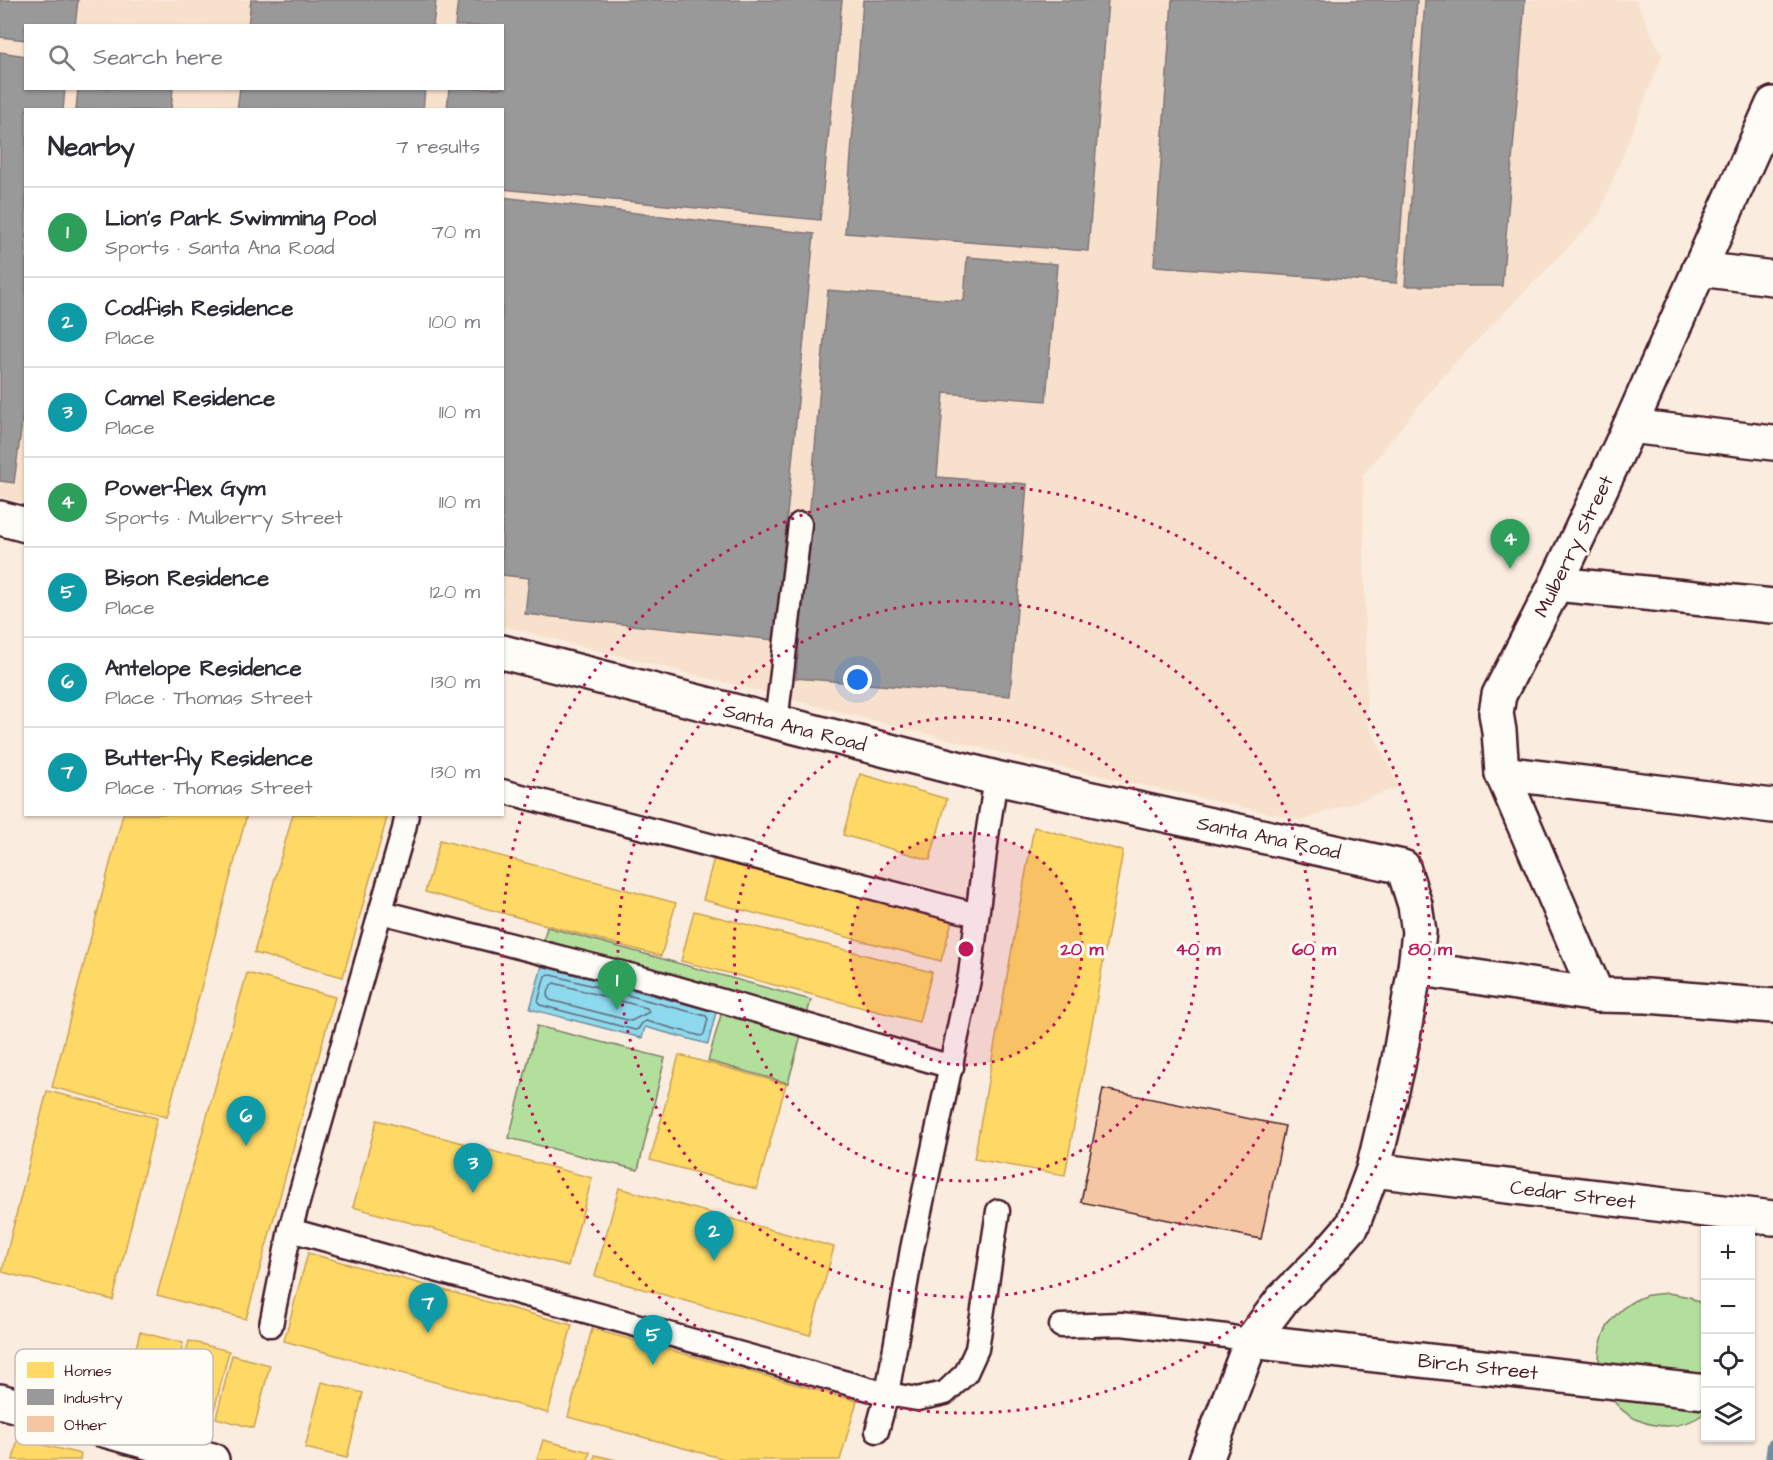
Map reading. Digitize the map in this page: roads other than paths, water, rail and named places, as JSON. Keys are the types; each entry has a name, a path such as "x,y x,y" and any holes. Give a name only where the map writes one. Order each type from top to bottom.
{"street":[{"name":"Mulberry Street","path":"1597,995 1502,773 1496,712 1499,695 1557,584 1773,104"},
{"path":"1699,270 1773,278"},
{"path":"1630,426 1773,443"},
{"path":"0,518 24,524"},
{"path":"1557,584 1773,606"},
{"name":"Santa Ana Road","path":"504,653 996,778 1403,867 1419,932 1398,1065 1373,1170 1352,1226 1282,1300 1251,1341 1206,1460"},
{"path":"1502,773 1773,806"},
{"path":"1415,968 1597,995 1647,996 1773,1006"},
{"name":"Cedar Street","path":"1373,1170 1773,1218"},
{"name":"Birch Street","path":"1251,1341 1701,1391"},
{"path":"0,1401 15,1405"},
{"path":"151,1445 196,1458"}],"lane":[{"path":"776,722 800,524"},
{"path":"877,1431 887,1394 912,1250 970,975 996,778"},
{"path":"504,792 978,915"},
{"path":"271,1325 290,1230 406,816"},
{"path":"381,912 649,980 952,1067"},
{"path":"290,1230 887,1394 917,1399 945,1393 966,1373 977,1349 998,1211"},
{"path":"1061,1326 1121,1324 1251,1341"}],"water":[{"path":"542,966 716,1012 708,1044 645,1027 642,1038 530,1009"}],"waterway":[{"path":"1771,1460 1773,1445"}],"place":[{"name":"Powerflex Gym","path":"1510,569"},
{"name":"Lion's Park Swimming Pool","path":"617,1010"},
{"name":"Antelope Residence","path":"246,1146"},
{"name":"Camel Residence","path":"473,1193"},
{"name":"Codfish Residence","path":"714,1261"},
{"name":"Butterfly Residence","path":"428,1333"},
{"name":"Bison Residence","path":"653,1365"}]}
